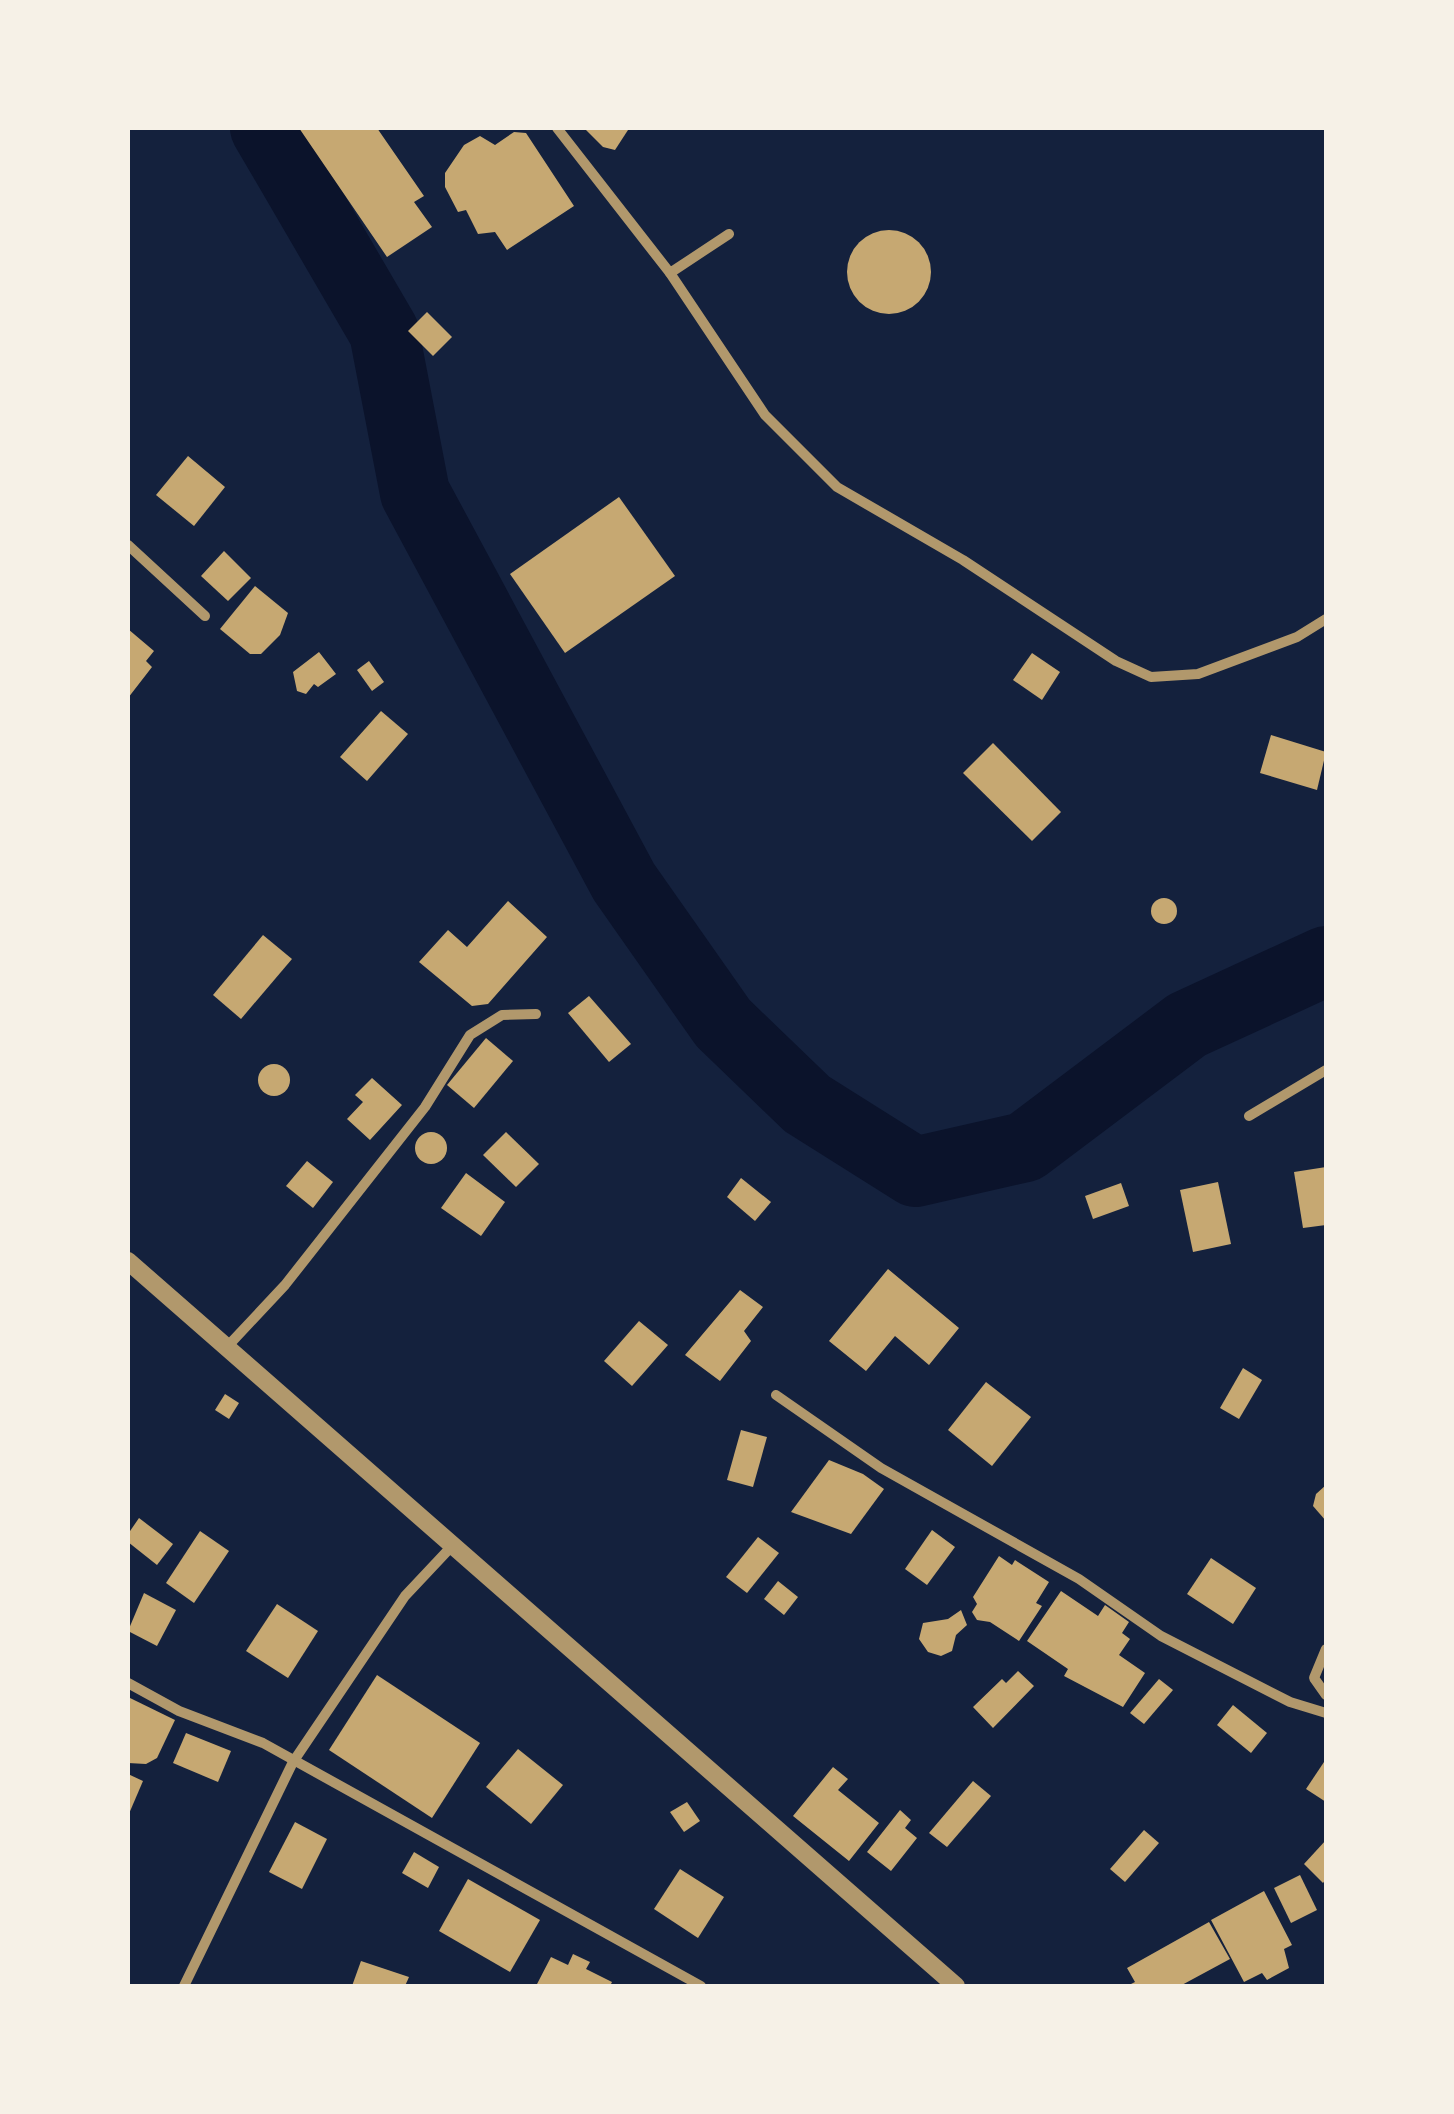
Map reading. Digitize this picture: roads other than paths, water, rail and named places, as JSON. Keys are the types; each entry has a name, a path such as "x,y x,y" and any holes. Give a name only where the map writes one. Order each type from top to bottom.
{"street":[{"path":"557,128 670,273 765,415 837,487 963,560 1116,661 1150,676 1198,674 1297,637 1326,619"},
{"path":"670,273 729,234"},
{"path":"128,545 205,616"},
{"path":"225,1349 285,1285 414,1122 470,1035 502,1015 536,1014"},
{"path":"1249,1116 1326,1070"},
{"path":"128,1261 956,1986"},
{"path":"776,1395 882,1468 1079,1579 1161,1636 1290,1702 1326,1714"},
{"path":"184,1986 293,1762 405,1596 452,1546"},
{"path":"1326,1649 1314,1678 1326,1695"},
{"path":"128,1683 179,1710 263,1743 701,1986"}],"waterway":[{"path":"265,128 384,332 415,493 624,882 723,1023 807,1104 915,1172 1025,1147 1187,1025 1326,961"}]}
